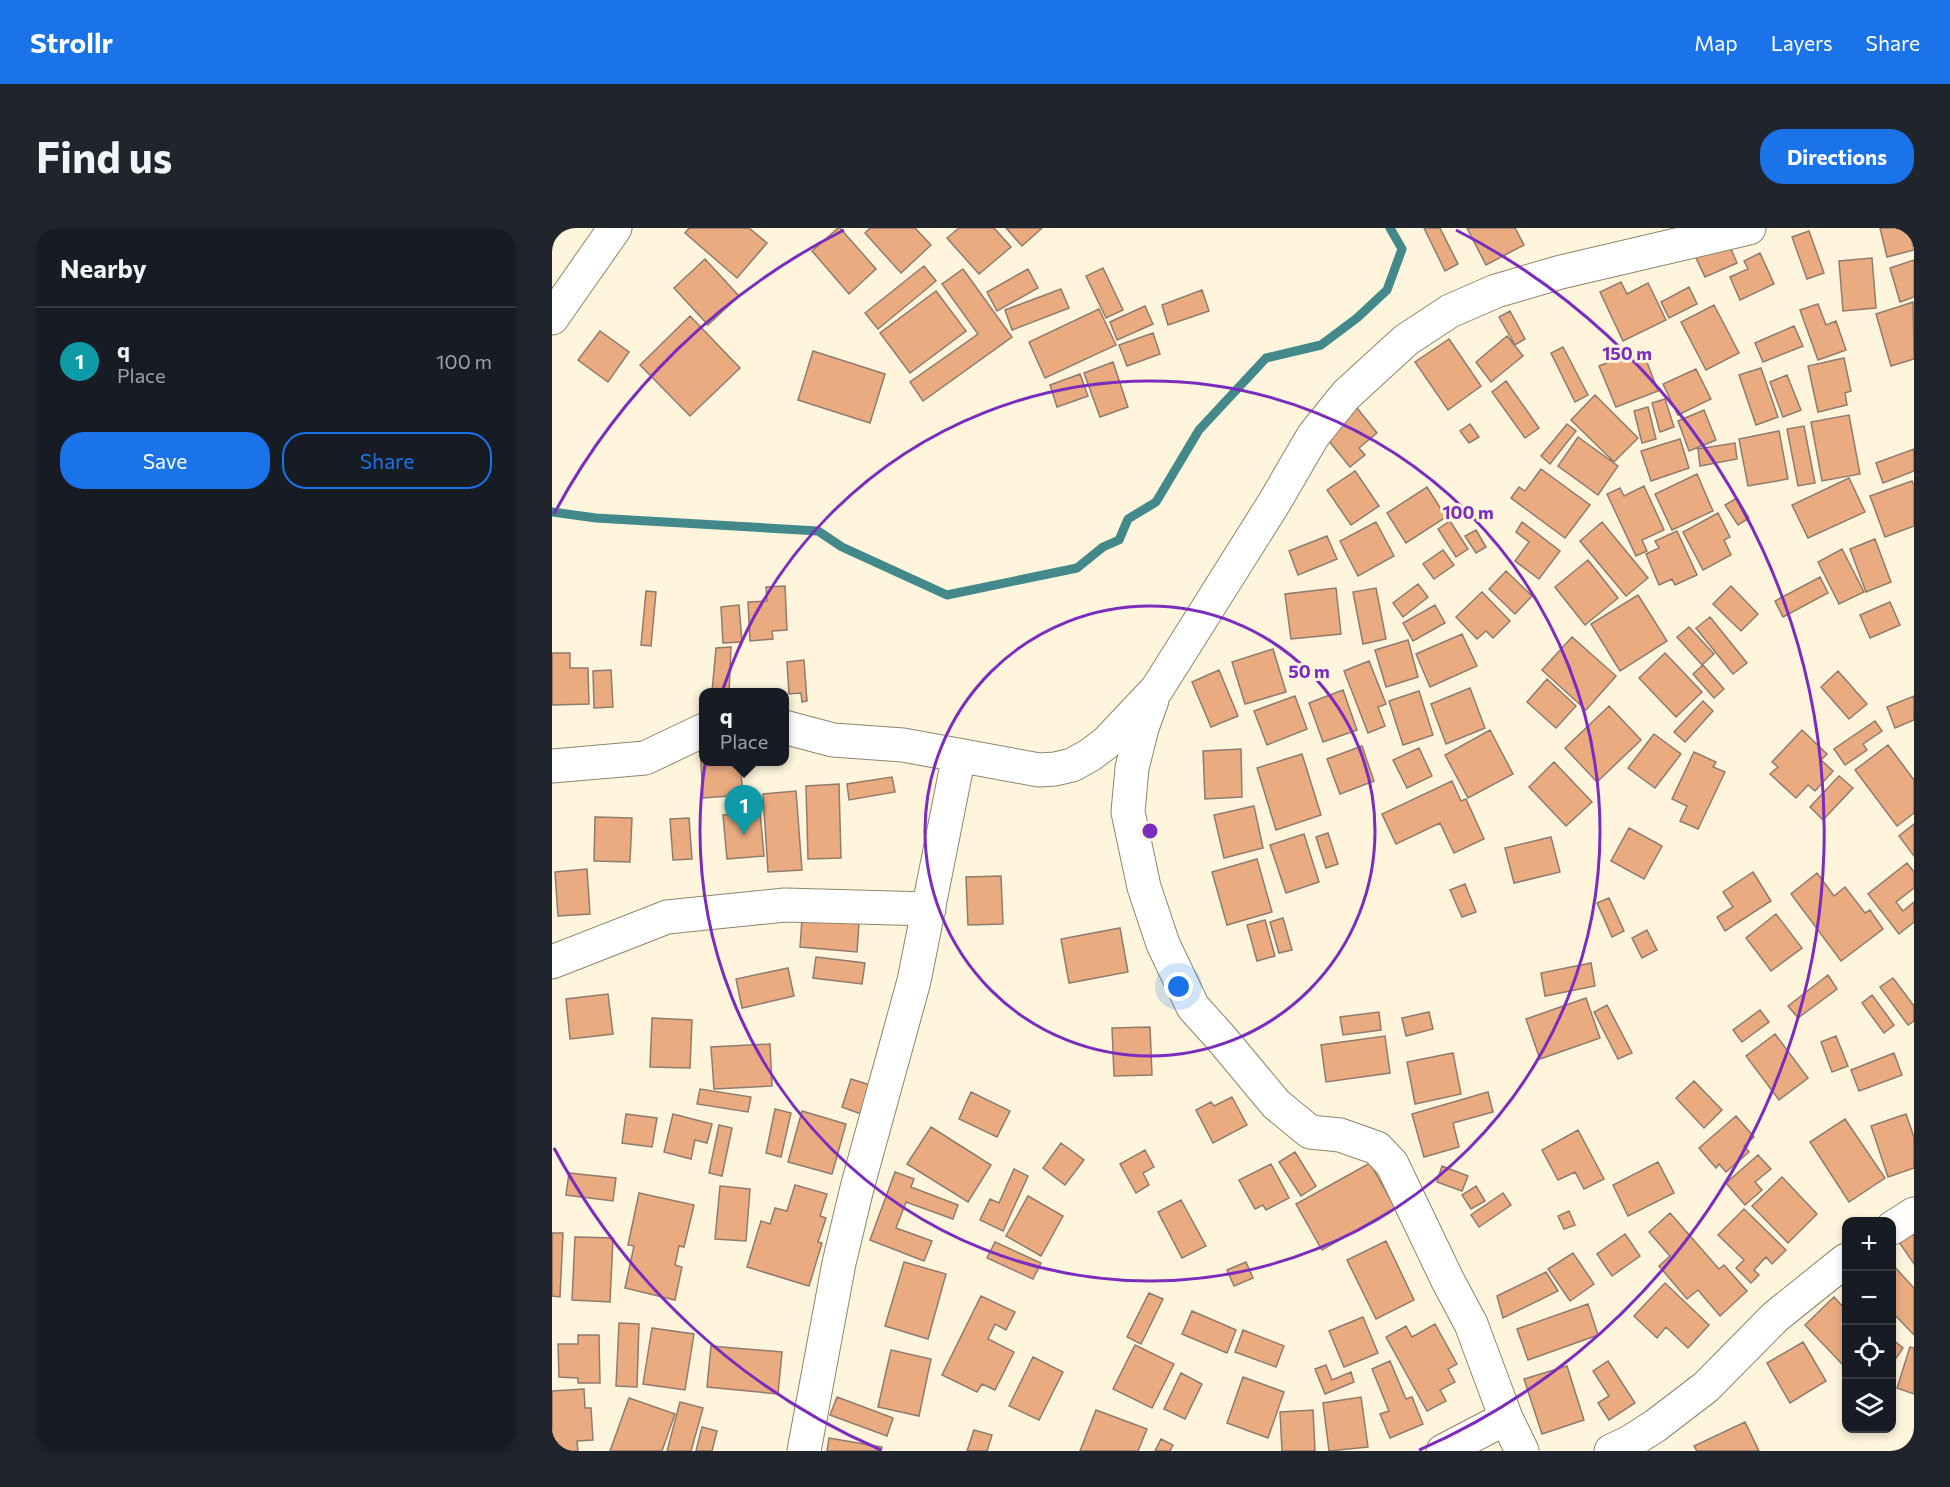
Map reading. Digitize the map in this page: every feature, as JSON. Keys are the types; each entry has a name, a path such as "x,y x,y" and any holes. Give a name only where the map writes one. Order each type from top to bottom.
{"street":[{"path":"552,318 615,228"},
{"path":"789,728 832,740 903,745 1039,770 1072,765 1106,743 1156,689 1274,503 1313,436 1346,395 1406,340 1450,311 1496,291 1561,272 1749,228"},
{"path":"1156,689 1142,728 1132,768 1128,812 1144,887 1163,944 1193,1007 1276,1104 1310,1132 1340,1135 1377,1148 1392,1164 1471,1324 1506,1418 1522,1451"},
{"path":"552,766 645,758 699,732"},
{"path":"804,1451 839,1263 857,1188 898,1046 929,909 959,755"},
{"path":"552,962 667,916 785,905 929,909"},
{"path":"1896,1225 1914,1214"},
{"path":"1611,1451 1655,1426 1706,1387 1775,1317 1842,1263"},
{"path":"1443,1451 1506,1418"}],"building":[{"path":"689,228 749,228 767,243 737,278 685,233"},
{"path":"838,228 876,269 849,294 812,251"},
{"path":"870,228 915,228 931,245 901,273 865,233"},
{"path":"959,228 994,228 1011,247 979,274 947,238"},
{"path":"1006,228 1042,228 1022,246"},
{"path":"1424,228 1440,228 1458,264 1445,271"},
{"path":"1467,228 1515,228 1524,245 1486,265"},
{"path":"1880,228 1909,228 1914,250 1887,257"},
{"path":"1809,231 1824,273 1807,279 1792,237"},
{"path":"1728,242 1737,263 1705,277 1695,256"},
{"path":"1760,253 1774,284 1740,300 1730,277 1748,269 1744,261"},
{"path":"1872,258 1876,308 1843,311 1839,261"},
{"path":"705,259 739,296 708,325 674,288"},
{"path":"1914,260 1914,297 1900,302 1890,268"},
{"path":"924,266 936,281 878,329 865,313"},
{"path":"1103,268 1123,310 1106,318 1086,276"},
{"path":"963,269 1012,337 923,401 910,382 978,334 942,284"},
{"path":"1028,269 1038,288 997,311 987,292"},
{"path":"1621,282 1627,294 1648,283 1666,320 1623,341 1600,292"},
{"path":"1689,287 1697,304 1669,318 1661,302"},
{"path":"1061,289 1069,308 1012,330 1005,310"},
{"path":"1202,290 1209,311 1168,325 1162,305"},
{"path":"936,291 966,331 910,373 880,333"},
{"path":"1913,302 1914,359 1891,366 1876,314"},
{"path":"1818,304 1826,325 1836,321 1846,350 1818,360 1800,310"},
{"path":"1714,305 1739,353 1706,370 1681,322"},
{"path":"1145,306 1153,324 1117,340 1110,322"},
{"path":"1099,309 1116,345 1045,378 1029,342"},
{"path":"1510,311 1525,339 1515,345 1499,317"},
{"path":"690,316 740,368 690,416 640,365"},
{"path":"1794,326 1803,346 1763,362 1755,343"},
{"path":"600,331 629,352 608,382 578,360"},
{"path":"1153,333 1160,354 1127,366 1119,345"},
{"path":"1507,336 1523,356 1491,382 1476,362"},
{"path":"1449,339 1481,386 1448,410 1415,362"},
{"path":"1563,347 1588,395 1575,402 1551,353"},
{"path":"1642,349 1658,391 1616,407 1599,366"},
{"path":"813,351 885,374 870,423 798,400"},
{"path":"1844,358 1851,391 1845,393 1847,405 1818,412 1808,366"},
{"path":"1113,362 1128,407 1100,417 1084,373"},
{"path":"1761,368 1778,417 1756,425 1739,375"},
{"path":"1696,369 1711,399 1678,415 1663,384"},
{"path":"1080,374 1088,396 1057,407 1050,385"},
{"path":"1787,375 1801,410 1783,417 1770,382"},
{"path":"1506,381 1539,428 1525,438 1492,392"},
{"path":"1595,395 1638,438 1614,462 1571,420"},
{"path":"1665,399 1674,427 1660,432 1652,403"},
{"path":"1648,407 1656,439 1642,443 1634,411"},
{"path":"1357,408 1377,433 1359,448 1365,455 1350,467 1324,435"},
{"path":"1704,410 1716,440 1689,451 1678,421"},
{"path":"1849,415 1860,474 1822,481 1811,422"},
{"path":"1470,424 1479,437 1469,443 1460,431"},
{"path":"1567,424 1576,431 1550,464 1541,456"},
{"path":"1804,426 1815,483 1798,486 1787,429"},
{"path":"1779,431 1788,479 1748,486 1739,439"},
{"path":"1578,437 1618,466 1598,495 1558,466"},
{"path":"1680,439 1689,468 1651,481 1641,451"},
{"path":"1735,443 1737,459 1700,466 1698,449"},
{"path":"1914,449 1914,471 1883,483 1876,463"},
{"path":"1541,469 1590,505 1565,538 1511,498 1519,487 1525,491"},
{"path":"1355,471 1379,506 1351,525 1327,490"},
{"path":"1697,474 1713,511 1672,530 1655,494"},
{"path":"1849,478 1865,512 1808,538 1792,505"},
{"path":"1912,481 1914,485 1914,526 1885,537 1870,496"},
{"path":"1644,486 1664,530 1642,540 1647,551 1636,556 1607,494 1620,488 1624,496"},
{"path":"1427,487 1446,517 1406,543 1387,513"},
{"path":"1737,498 1749,518 1738,525 1725,505"},
{"path":"1718,513 1730,537 1724,540 1731,555 1703,570 1683,532"},
{"path":"1450,521 1468,549 1456,557 1438,529"},
{"path":"1376,522 1394,556 1358,576 1340,541"},
{"path":"1522,522 1560,551 1539,579 1515,561 1529,542 1516,532"},
{"path":"1602,522 1648,578 1626,596 1580,541"},
{"path":"1476,530 1486,547 1476,553 1465,536"},
{"path":"1677,531 1697,575 1675,585 1672,579 1659,585 1646,554 1659,548 1655,541"},
{"path":"1327,536 1337,559 1298,575 1289,551"},
{"path":"1875,539 1891,582 1866,592 1850,549"},
{"path":"1842,549 1864,592 1839,604 1818,562"},
{"path":"1443,550 1454,565 1434,579 1423,564"},
{"path":"1588,560 1618,598 1585,625 1555,587"},
{"path":"1506,571 1532,596 1515,614 1489,589"},
{"path":"1820,577 1828,593 1783,617 1775,601"},
{"path":"1418,584 1428,597 1403,617 1393,603"},
{"path":"785,586 787,630 772,631 773,639 750,641 748,602 767,601 766,587"},
{"path":"1731,586 1758,614 1741,631 1713,604"},
{"path":"1336,588 1341,634 1291,639 1285,594"},
{"path":"1376,588 1386,639 1363,644 1353,592"},
{"path":"646,591 656,592 651,646 641,645"},
{"path":"1482,592 1510,621 1493,638 1486,631 1477,639 1456,617"},
{"path":"1638,595 1667,641 1620,671 1591,624"},
{"path":"1890,602 1900,625 1870,638 1860,615"},
{"path":"739,605 742,642 723,643 721,607"},
{"path":"1435,605 1445,623 1413,641 1403,623"},
{"path":"1710,617 1747,663 1733,674 1696,628"},
{"path":"1689,627 1714,654 1702,665 1677,637"},
{"path":"1462,634 1477,666 1430,687 1416,654"},
{"path":"1572,637 1616,676 1586,710 1542,670"},
{"path":"1408,640 1418,677 1386,687 1375,650"},
{"path":"731,647 729,688 712,688 716,648"},
{"path":"1273,649 1286,692 1245,704 1232,662"},
{"path":"552,653 570,653 570,668 588,668 589,704 552,705"},
{"path":"1665,653 1702,692 1676,717 1639,678"},
{"path":"804,660 807,701 802,702 801,693 789,694 787,662"},
{"path":"1369,661 1386,704 1378,707 1385,726 1368,733 1344,671"},
{"path":"1703,665 1724,689 1714,698 1693,674"},
{"path":"611,670 613,707 594,708 593,671"},
{"path":"1219,670 1238,716 1211,727 1192,682"},
{"path":"1838,671 1867,704 1849,719 1821,687"},
{"path":"1547,679 1576,706 1556,728 1527,702"},
{"path":"1470,688 1485,728 1446,744 1431,704"},
{"path":"1343,690 1357,730 1323,742 1309,703"},
{"path":"1419,691 1433,735 1403,745 1389,701"},
{"path":"1295,696 1307,729 1267,745 1254,711"},
{"path":"1914,696 1914,720 1895,728 1887,707"},
{"path":"1703,701 1713,711 1685,742 1674,732"},
{"path":"1609,706 1641,740 1597,782 1565,748"},
{"path":"1875,721 1882,731 1863,744 1867,750 1845,765 1834,749"},
{"path":"1490,730 1513,774 1468,798 1445,755"},
{"path":"1802,730 1827,754 1821,760 1833,771 1815,791 1808,785 1796,798 1770,774 1778,767 1772,762"},
{"path":"1654,734 1681,754 1655,788 1628,768"},
{"path":"1888,745 1914,780 1914,813 1897,826 1855,770"},
{"path":"1362,746 1374,781 1340,794 1327,759"},
{"path":"1419,748 1432,776 1407,788 1393,760"},
{"path":"1241,749 1242,797 1205,799 1203,751"},
{"path":"1694,752 1716,762 1713,767 1725,772 1698,829 1680,821 1687,806 1672,799"},
{"path":"1302,754 1321,815 1276,830 1257,768"},
{"path":"1554,762 1592,802 1566,826 1529,787"},
{"path":"701,766 740,766 743,795 703,798"},
{"path":"1839,776 1853,788 1823,820 1810,807"},
{"path":"892,777 895,792 849,800 847,784"},
{"path":"1452,781 1461,801 1466,799 1484,839 1454,853 1440,823 1396,844 1382,814"},
{"path":"839,784 841,858 808,859 806,786"},
{"path":"796,791 802,870 768,872 763,794"},
{"path":"1254,806 1263,848 1224,858 1214,815"},
{"path":"760,812 764,856 727,859 723,815"},
{"path":"595,817 632,818 630,862 594,861"},
{"path":"689,818 692,859 673,860 670,819"},
{"path":"1914,824 1914,856 1899,836"},
{"path":"1629,828 1662,846 1644,879 1611,861"},
{"path":"1328,833 1338,864 1326,868 1316,837"},
{"path":"1304,834 1319,882 1286,893 1270,845"},
{"path":"1551,837 1560,872 1514,883 1505,848"},
{"path":"1257,859 1272,912 1227,925 1212,872"},
{"path":"1907,863 1914,872 1914,888 1896,902 1903,911 1914,902 1914,922 1899,934 1868,894"},
{"path":"587,869 590,914 558,916 555,872"},
{"path":"1753,872 1771,901 1725,931 1717,917 1733,907 1723,892"},
{"path":"1817,873 1834,896 1845,887 1865,913 1870,910 1883,929 1841,961 1791,894"},
{"path":"1001,876 1003,924 968,925 966,877"},
{"path":"1465,884 1476,912 1462,917 1450,890"},
{"path":"1609,898 1624,931 1612,937 1597,903"},
{"path":"1776,914 1802,948 1771,971 1746,938"},
{"path":"1283,918 1292,950 1279,953 1270,922"},
{"path":"802,919 859,923 857,952 800,947"},
{"path":"1265,920 1275,956 1257,961 1247,925"},
{"path":"1120,928 1128,972 1069,983 1061,939"},
{"path":"1647,930 1657,950 1642,958 1632,938"},
{"path":"816,957 865,963 862,984 813,978"},
{"path":"1591,963 1595,986 1545,996 1541,973"},
{"path":"788,968 794,996 742,1008 736,979"},
{"path":"1828,975 1837,989 1798,1018 1788,1006"},
{"path":"1893,978 1914,1006 1914,1021 1908,1025 1880,987"},
{"path":"608,994 613,1034 570,1039 566,999"},
{"path":"1872,995 1894,1025 1884,1033 1862,1003"},
{"path":"1586,998 1600,1038 1540,1059 1526,1019"},
{"path":"1607,1005 1632,1053 1618,1059 1594,1012"},
{"path":"1760,1010 1769,1022 1742,1042 1733,1030"},
{"path":"1379,1012 1381,1030 1343,1035 1340,1017"},
{"path":"1429,1012 1433,1029 1406,1036 1402,1018"},
{"path":"652,1018 692,1020 690,1068 650,1067"},
{"path":"1150,1027 1152,1075 1114,1076 1112,1028"},
{"path":"1775,1034 1808,1078 1779,1100 1746,1056"},
{"path":"1385,1036 1390,1073 1326,1082 1321,1045"},
{"path":"1836,1036 1848,1066 1832,1072 1821,1042"},
{"path":"770,1044 772,1086 714,1089 711,1047"},
{"path":"1453,1053 1461,1094 1415,1104 1407,1062"},
{"path":"1894,1053 1902,1075 1859,1091 1851,1070"},
{"path":"851,1079 870,1085 861,1114 842,1107"},
{"path":"1694,1081 1722,1110 1704,1128 1676,1098"},
{"path":"700,1089 751,1097 748,1112 697,1104"},
{"path":"971,1092 1010,1111 997,1137 959,1119"},
{"path":"1488,1092 1493,1112 1453,1123 1459,1147 1424,1157 1412,1114"},
{"path":"1232,1097 1247,1125 1213,1143 1196,1110 1211,1102 1214,1106"},
{"path":"775,1109 791,1113 781,1157 766,1153"},
{"path":"802,1111 846,1124 832,1174 788,1162"},
{"path":"626,1114 657,1118 652,1147 622,1143"},
{"path":"673,1114 712,1124 707,1143 695,1140 691,1159 664,1152"},
{"path":"1906,1114 1914,1137 1914,1168 1888,1177 1871,1126"},
{"path":"1736,1116 1754,1137 1744,1146 1749,1152 1726,1172 1719,1164 1716,1168 1699,1148"},
{"path":"1845,1119 1885,1178 1849,1202 1810,1142"},
{"path":"719,1125 732,1128 722,1176 709,1173"},
{"path":"931,1127 991,1165 968,1202 907,1164"},
{"path":"1578,1130 1604,1179 1584,1189 1575,1172 1558,1180 1542,1150"},
{"path":"1061,1143 1084,1160 1065,1185 1043,1168"},
{"path":"1145,1150 1154,1167 1143,1173 1149,1185 1136,1193 1120,1164"},
{"path":"1295,1152 1316,1186 1301,1196 1279,1162"},
{"path":"1758,1155 1771,1169 1755,1182 1762,1190 1745,1205 1726,1183"},
{"path":"1658,1162 1674,1193 1628,1216 1613,1185"},
{"path":"1370,1163 1395,1208 1322,1250 1296,1204"},
{"path":"1271,1164 1289,1198 1266,1210 1263,1205 1255,1209 1239,1180"},
{"path":"1442,1166 1468,1176 1462,1191 1437,1182"},
{"path":"1014,1169 1028,1176 1003,1231 980,1220 990,1199 999,1203"},
{"path":"895,1172 914,1179 911,1187 958,1205 953,1219 906,1202 896,1228 932,1241 924,1261 870,1240"},
{"path":"569,1173 616,1178 613,1201 566,1195"},
{"path":"1782,1177 1817,1214 1788,1243 1752,1206"},
{"path":"795,1185 827,1194 820,1216 826,1218 818,1242 822,1243 809,1286 747,1267 761,1221 770,1224 775,1208 787,1211"},
{"path":"720,1186 750,1189 746,1241 715,1239"},
{"path":"1476,1186 1485,1201 1471,1209 1462,1195"},
{"path":"639,1193 694,1205 684,1247 679,1246 675,1265 682,1267 675,1300 625,1288 634,1246 628,1245"},
{"path":"1503,1193 1511,1205 1479,1227 1471,1215"},
{"path":"1028,1196 1063,1216 1041,1256 1006,1236"},
{"path":"1181,1200 1206,1246 1182,1258 1158,1212"},
{"path":"1744,1209 1786,1250 1772,1264 1766,1257 1754,1270 1759,1275 1751,1283 1736,1268 1744,1260 1718,1235"},
{"path":"1569,1211 1575,1225 1564,1229 1558,1216"},
{"path":"1670,1213 1719,1269 1724,1265 1747,1291 1720,1316 1698,1290 1687,1299 1659,1266 1670,1256 1649,1232"},
{"path":"1914,1232 1914,1264 1899,1242"},
{"path":"552,1233 563,1233 560,1297 552,1296"},
{"path":"1625,1234 1640,1256 1612,1276 1597,1254"},
{"path":"575,1237 613,1238 610,1302 572,1300"},
{"path":"1386,1241 1414,1300 1376,1319 1347,1260"},
{"path":"995,1242 1041,1263 1033,1279 987,1258"},
{"path":"1573,1253 1594,1284 1570,1301 1548,1269"},
{"path":"904,1262 946,1274 928,1339 885,1326"},
{"path":"1246,1262 1253,1278 1234,1286 1227,1270"},
{"path":"1896,1268 1914,1288 1914,1335 1896,1316"},
{"path":"1546,1272 1558,1291 1503,1318 1497,1296"},
{"path":"1665,1283 1709,1325 1688,1348 1666,1327 1657,1338 1634,1316"},
{"path":"1149,1293 1163,1299 1141,1344 1127,1337"},
{"path":"981,1296 1015,1312 1006,1330 995,1324 988,1339 1014,1352 995,1390 982,1384 977,1392 942,1375"},
{"path":"1834,1297 1842,1306 1842,1364 1805,1325"},
{"path":"1588,1304 1598,1335 1528,1360 1517,1329"},
{"path":"1192,1311 1236,1330 1227,1353 1182,1334"},
{"path":"1363,1317 1378,1353 1344,1367 1329,1331"},
{"path":"619,1323 639,1324 637,1387 616,1386"},
{"path":"1435,1324 1457,1364 1448,1369 1455,1382 1440,1390 1446,1401 1427,1411 1386,1337 1406,1326 1412,1337"},
{"path":"652,1328 694,1334 685,1390 643,1384"},
{"path":"1243,1330 1284,1346 1276,1367 1235,1352"},
{"path":"578,1335 599,1335 600,1383 578,1383 578,1378 559,1377 558,1344 578,1344"},
{"path":"1803,1342 1826,1381 1790,1403 1767,1363"},
{"path":"1896,1342 1903,1348 1896,1358"},
{"path":"1135,1345 1174,1364 1152,1408 1113,1389"},
{"path":"711,1346 782,1352 778,1394 707,1387"},
{"path":"1910,1347 1914,1348 1914,1394 1897,1388"},
{"path":"891,1350 931,1359 919,1416 878,1407"},
{"path":"1033,1357 1063,1372 1039,1420 1009,1406"},
{"path":"1390,1361 1406,1399 1412,1397 1423,1424 1390,1438 1380,1414 1389,1411 1372,1369"},
{"path":"1608,1361 1635,1403 1609,1420 1598,1403 1609,1396 1593,1371"},
{"path":"1326,1365 1332,1380 1351,1372 1354,1382 1325,1394 1315,1369"},
{"path":"1567,1366 1584,1420 1542,1434 1524,1379"},
{"path":"1181,1373 1202,1384 1185,1419 1164,1409"},
{"path":"1243,1377 1284,1392 1268,1438 1227,1423"},
{"path":"584,1389 585,1408 591,1408 593,1440 577,1441 578,1451 552,1451 552,1391"},
{"path":"837,1397 893,1418 887,1436 830,1415"},
{"path":"1361,1397 1368,1447 1329,1451 1323,1403"},
{"path":"629,1398 675,1414 662,1451 610,1451"},
{"path":"680,1402 703,1408 691,1451 667,1451"},
{"path":"1096,1410 1147,1429 1138,1451 1080,1451"},
{"path":"1313,1410 1315,1451 1282,1451 1280,1412"},
{"path":"1745,1422 1759,1451 1697,1451 1694,1446"},
{"path":"702,1427 717,1431 712,1451 696,1451"},
{"path":"974,1430 992,1435 987,1451 967,1451"},
{"path":"829,1438 882,1447 881,1451 827,1451"},
{"path":"1161,1439 1173,1445 1170,1451 1155,1451"}],"waterway":[{"path":"552,512 596,518 818,531 842,547 947,595 1077,568 1103,547 1119,540 1128,519 1156,502 1199,430 1266,358 1321,345 1357,318 1387,290 1402,249 1390,228"}],"place":[{"name":"q","path":"744,835"}]}
